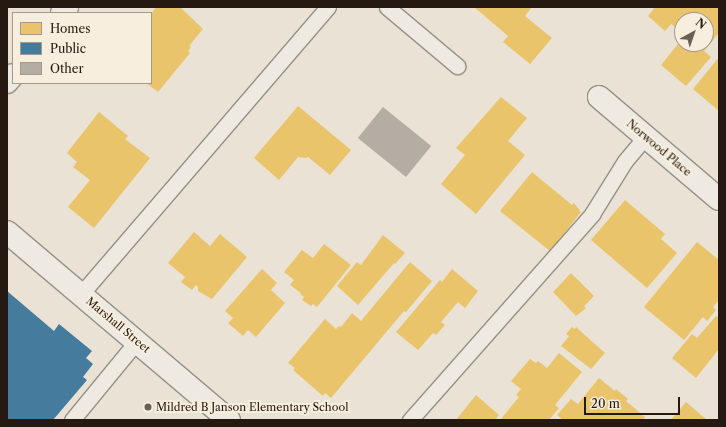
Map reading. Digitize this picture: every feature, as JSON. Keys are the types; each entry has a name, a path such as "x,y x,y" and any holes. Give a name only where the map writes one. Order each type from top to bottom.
{"street":[{"name":"Norwood Place","path":"599,96 719,199"},
{"name":"Marshall Street","path":"7,232 229,420"}],"lane":[{"path":"81,294 328,7"},
{"path":"387,7 457,66"},
{"path":"410,420 592,214 625,161 646,136"},
{"path":"72,420 137,341"}],"building: Homes":[{"path":"156,7 180,7 203,29 189,46 191,47 188,51 190,53 158,92 147,84 152,84 152,13"},
{"path":"474,7 532,7 525,16 552,38 530,64 503,42 508,36"},
{"path":"655,7 719,7 719,33 714,39 714,12 674,12 674,26 671,24 665,31 648,16"},
{"path":"674,49 674,52 705,52 711,57 686,86 661,65"},
{"path":"719,57 719,111 693,89"},
{"path":"501,97 527,118 508,141 525,155 476,214 441,184 465,155 456,148"},
{"path":"298,106 351,150 330,175 308,157 298,157 279,180 254,158"},
{"path":"99,112 128,136 125,139 150,158 94,228 68,207 90,180 73,167 77,162 67,153"},
{"path":"532,172 572,205 574,203 581,212 550,251 500,211"},
{"path":"625,200 665,234 661,239 677,253 647,288 591,240"},
{"path":"194,232 210,246 220,234 247,257 212,299 198,291 198,287 196,285 192,290 181,282 185,277 168,263"},
{"path":"383,235 405,253 395,264 394,263 358,305 337,286 357,262 361,265"},
{"path":"697,242 719,260 719,300 713,307 716,310 707,321 703,317 684,340 644,307"},
{"path":"324,244 351,265 317,307 313,304 311,306 302,300 304,297 300,294 301,293 290,285 294,280 284,272 302,250 313,258"},
{"path":"410,262 432,281 406,312 404,311 331,398 325,393 323,396 293,370 295,368 288,363 325,319 336,329 339,326 341,327 352,313 361,321"},
{"path":"262,269 277,283 271,290 285,303 256,337 248,330 243,336 228,323 233,318 225,311"},
{"path":"452,269 478,291 465,308 458,302 441,322 445,325 436,335 433,333 418,350 396,332 440,280 442,282"},
{"path":"571,273 594,296 584,306 586,308 576,316 553,292"},
{"path":"716,316 719,318 719,349 696,378 672,358 692,334 697,338"},
{"path":"572,327 575,329 576,327 605,353 591,369 561,346 569,336 566,334"},
{"path":"559,353 582,372 555,405 559,408 549,420 500,420 519,397 516,395 521,389 511,381 530,359 536,363 538,361 547,368"},
{"path":"599,378 628,399 626,401 645,417 643,420 563,420 557,415 571,399 578,404"},
{"path":"476,395 499,415 495,420 456,420"},
{"path":"686,402 707,420 671,420"}],"building: Public":[{"path":"7,291 54,331 59,324 92,351 86,358 93,364 83,377 87,380 53,420 7,420"}],"building: Other":[{"path":"383,107 431,146 406,177 358,138"}],"place":[{"name":"Mildred B Janson Elementary School","path":"148,407"}]}
